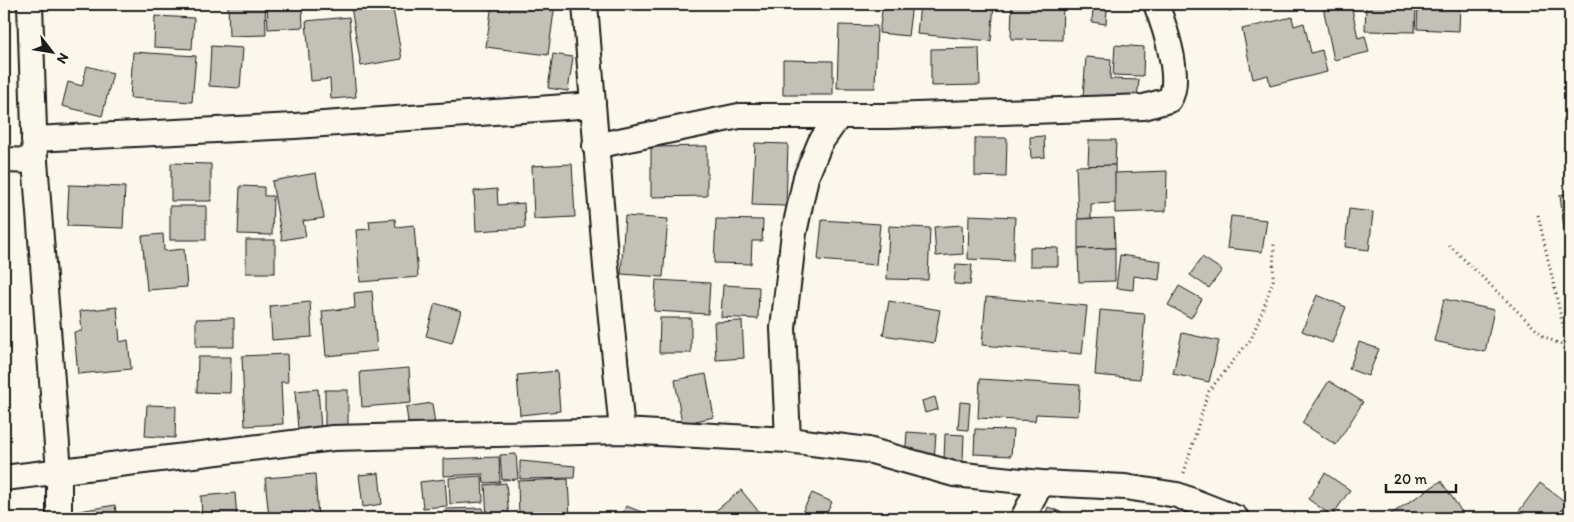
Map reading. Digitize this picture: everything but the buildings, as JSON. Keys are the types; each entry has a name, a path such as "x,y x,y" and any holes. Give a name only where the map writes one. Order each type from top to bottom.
{"street":[{"path":"30,4 34,150 59,471 59,518"},
{"path":"585,4 622,431"},
{"path":"596,146 739,116 839,116 1144,107 1169,100 1174,88 1173,68 1165,26 1156,4"},
{"path":"4,160 34,150 294,126 593,105"},
{"path":"788,440 783,328 794,233 806,177 820,143 839,116"},
{"path":"4,478 333,438 622,431 788,440 868,450 954,474 1041,483 1125,487 1177,495 1236,518"},
{"path":"1024,518 1041,483"}],"path":[{"path":"1538,215 1570,357"},
{"path":"1177,495 1208,392 1251,339 1263,308 1273,280 1274,243"},
{"path":"1449,245 1542,336 1570,349"}]}
